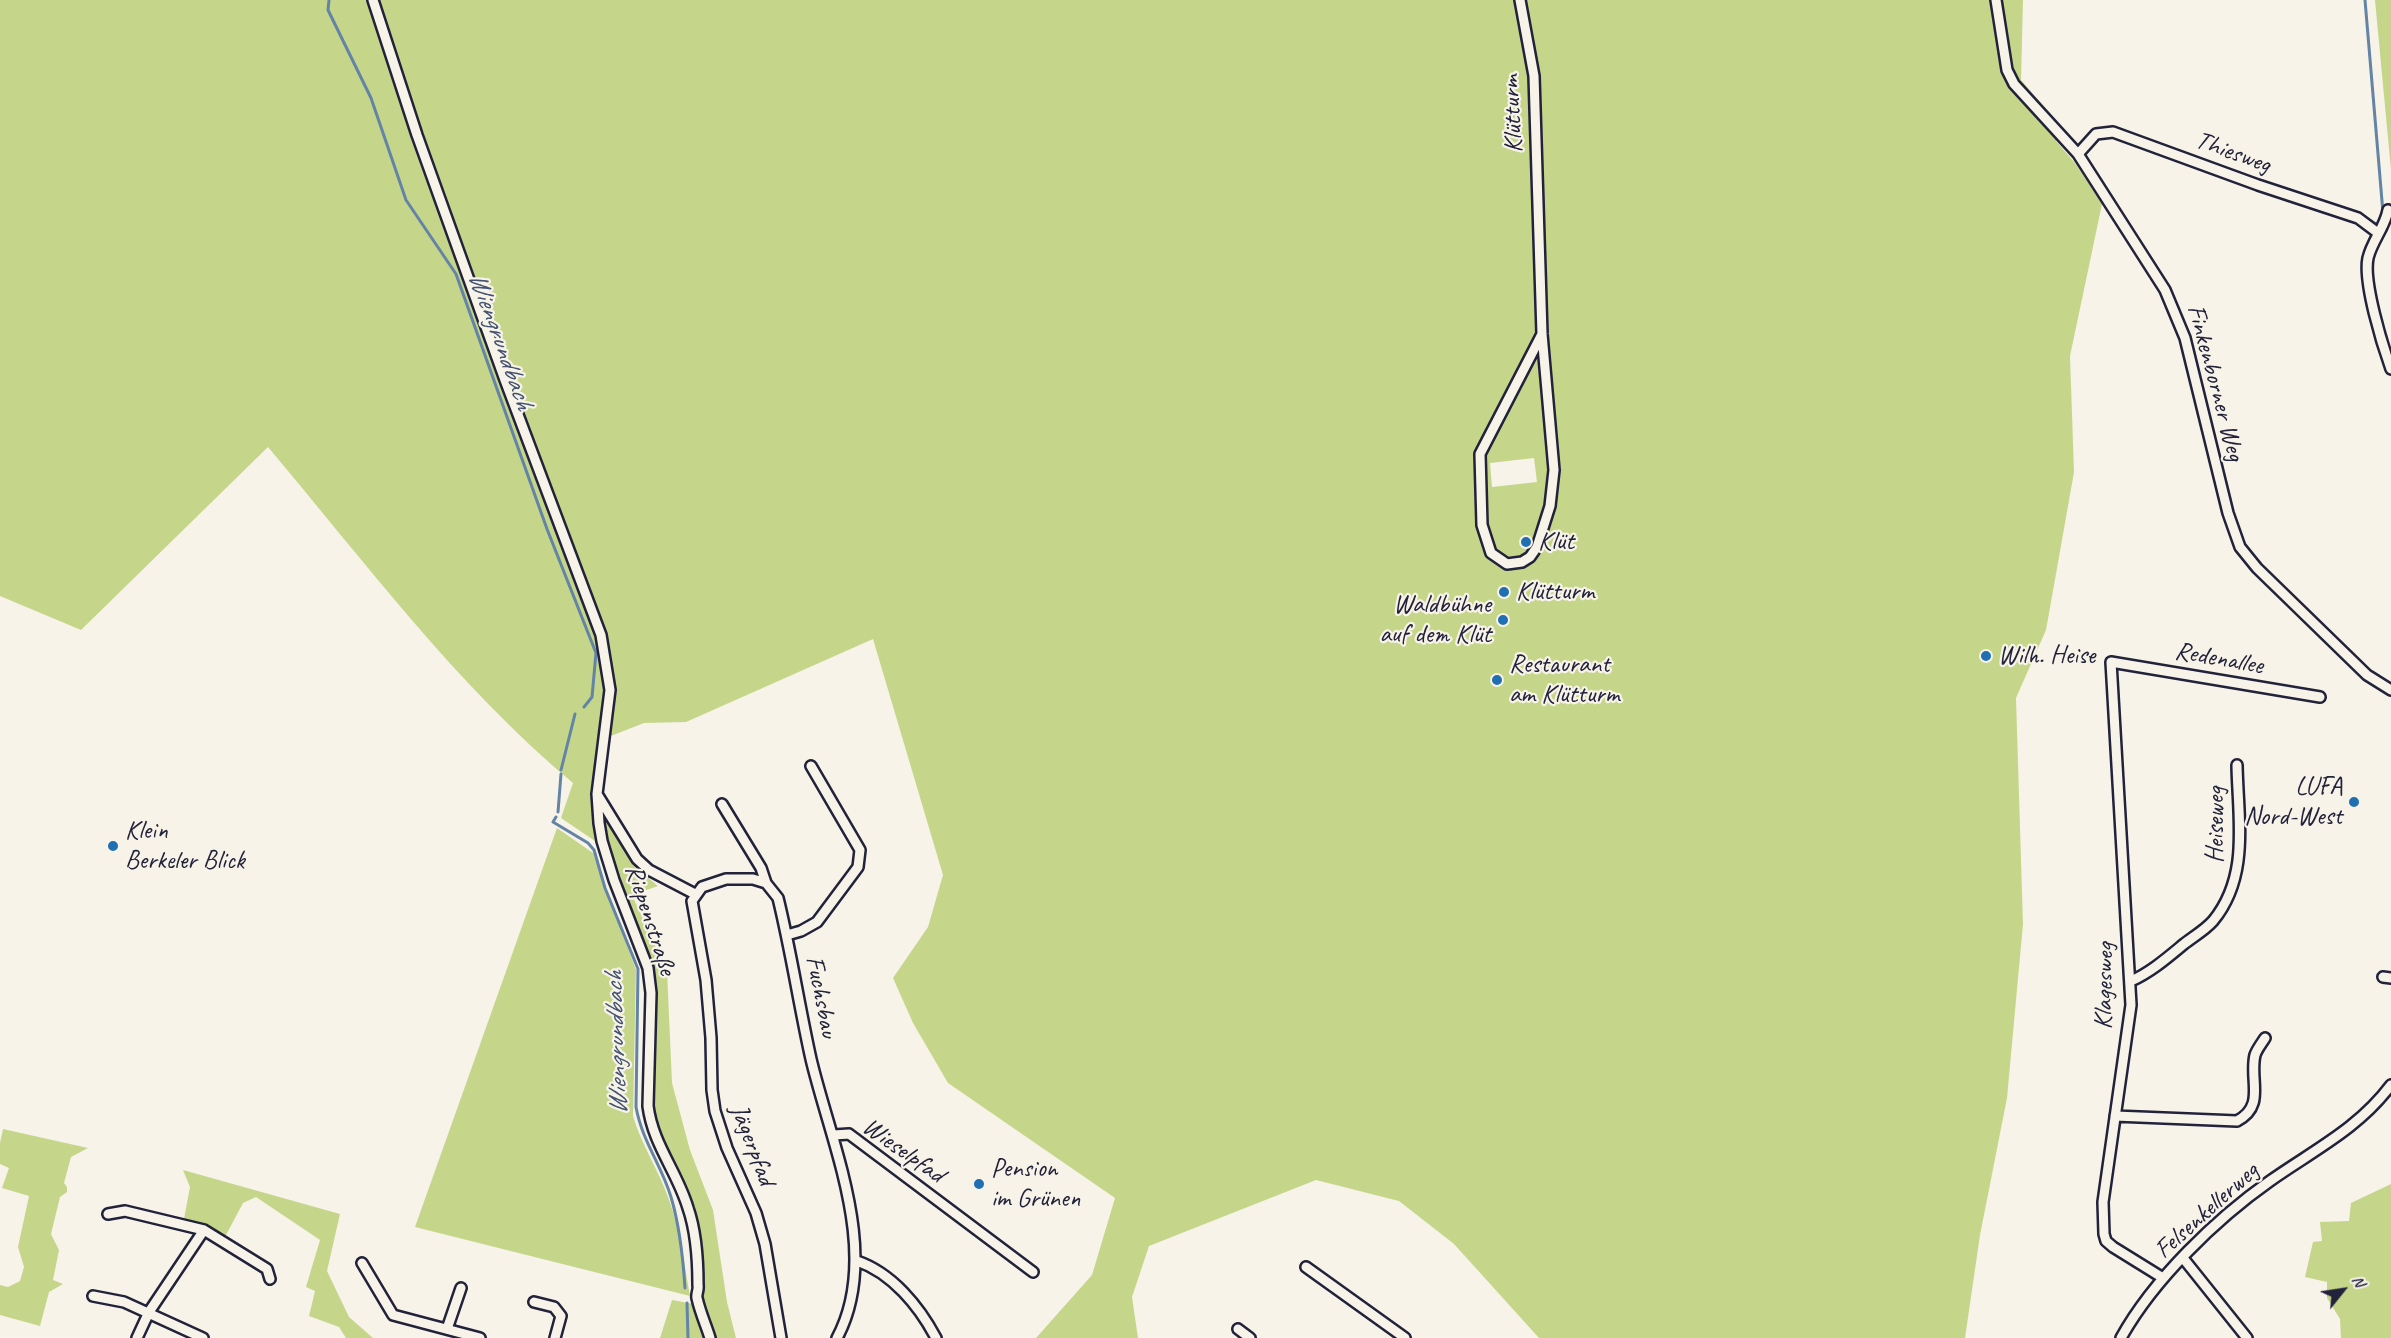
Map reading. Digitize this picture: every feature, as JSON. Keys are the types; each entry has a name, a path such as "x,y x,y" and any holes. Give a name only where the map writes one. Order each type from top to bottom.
{"street":[{"name":"Riepenstraße","path":"373,0 417,135 505,380 601,635 610,690 597,794 602,841 614,880 648,968 651,993 648,1106 655,1138 682,1190 689,1209 699,1288 697,1296 710,1338"},
{"name":"Klütturm","path":"1520,0 1534,76 1542,334 1554,470 1550,506 1537,547 1530,557 1522,562 1507,564 1491,553 1482,525 1480,454 1542,334"},
{"name":"Finkenborner Weg","path":"1996,0 2007,70 2014,84 2078,154 2165,290 2177,314 2228,513 2240,547 2257,568 2367,675 2391,690"},
{"name":"Thiesweg","path":"2078,154 2096,134 2113,132 2358,218 2378,233"},
{"path":"2388,210 2387,218 2378,233 2368,259 2368,276 2379,334 2391,369"},
{"name":"Redenallee","path":"2111,662 2320,697"},
{"name":"Klagesweg","path":"2111,662 2131,1005 2103,1202 2106,1240 2113,1247 2163,1278"},
{"name":"Heiseweg","path":"2131,981 2146,974 2211,923 2229,898 2238,872 2240,854 2236,765"},
{"path":"787,935 801,931 817,922 858,867 860,850 811,766"},
{"path":"597,794 637,860 649,870 695,894 702,886 726,879 753,879 766,883"},
{"name":"Fuchsbau","path":"722,804 761,868 766,883 778,898 814,1072 834,1135 852,1221 857,1261 846,1321 837,1338"},
{"name":"Jägerpfad","path":"695,894 692,910 706,980 715,1111 727,1148 756,1213 765,1244 780,1338"},
{"path":"2115,1116 2237,1121 2247,1115 2254,1103 2255,1054 2265,1038"},
{"name":"Felsenkellerweg","path":"2121,1338 2134,1313 2163,1278 2245,1199 2349,1129 2366,1114 2391,1085"},
{"name":"Wieselpfad","path":"834,1135 849,1134 1033,1272"},
{"path":"108,1214 125,1211 204,1230 267,1269 270,1279"},
{"path":"137,1338 149,1312 204,1230"},
{"path":"2183,1258 2247,1338"},
{"path":"857,1261 873,1267 901,1291 924,1314 936,1338"},
{"path":"362,1263 393,1315 480,1338"},
{"path":"1306,1267 1404,1338"},
{"path":"447,1329 461,1288"},
{"path":"93,1296 124,1302 203,1338"},
{"path":"534,1302 554,1307 561,1316 555,1338"},
{"path":"1238,1329 1250,1338"}],"green space":[{"name":"Klüt","path":"0,0 2023,0 2021,80 2065,131 2056,141 2075,163 2102,204 2070,356 2074,472 2046,630 2016,698 2023,924 2007,1098 1980,1235 1965,1338 1539,1338 1454,1244 1399,1201 1316,1180 1149,1246 1132,1297 1138,1338 1036,1338 1092,1275 1115,1198 948,1083 913,1023 893,978 928,927 943,875 873,639 686,722 644,723 603,739 597,794 602,841 595,841 561,818 573,783 490,706 451,664 413,622 268,447 81,630 0,596","holes":["1534,458 1537,482 1492,487 1490,463"]},
{"path":"2375,0 2391,0 2391,170"},
{"path":"605,814 635,867 658,886 632,895 667,971 672,1083 690,1150 713,1210 727,1302 736,1338 714,1338 701,1297 703,1281 698,1232 692,1206 656,1128 652,1107 657,992 653,969 617,875 607,838"},
{"path":"557,828 593,853 636,970 633,1116 676,1221 690,1296 415,1227"},
{"path":"3,1129 88,1148 71,1157 64,1183 67,1192 60,1197 51,1234 59,1250 53,1280 63,1284 49,1292 40,1326 0,1315 0,1285 8,1287 20,1281 24,1267 18,1247 29,1196 2,1188 9,1168 0,1164"},
{"path":"183,1170 340,1214 327,1271 349,1317 373,1338 346,1338 339,1327 309,1316 315,1291 306,1287 320,1240 256,1197 243,1203 225,1237 206,1226 184,1219 190,1187"},
{"path":"2391,1184 2391,1338 2341,1338 2340,1319 2327,1298 2327,1282 2305,1277 2313,1242 2322,1241 2320,1222 2349,1221 2351,1203"},
{"path":"672,1300 694,1304 708,1338 660,1338"}],"waterway":[{"name":"Wiengrundbach","path":"329,0 328,10 371,98 406,200 456,274 547,529 596,653 592,697 584,707"},
{"path":"2365,0 2383,213"},
{"path":"2256,179 2312,198"},
{"path":"2358,213 2379,226"},
{"name":"Wiengrundbach","path":"561,770 575,714"},
{"name":"Wiengrundbach","path":"558,812 561,774"},
{"name":"Wiengrundbach","path":"556,817 553,822 588,843 594,850 605,888 638,969 636,1107 643,1131 674,1208 681,1242 685,1288"},
{"name":"Wiengrundbach","path":"687,1303 688,1338"}],"place":[{"name":"Klüt","path":"1526,542"},
{"name":"Klütturm","path":"1504,592"},
{"name":"Waldbühne auf dem Klüt","path":"1503,620"},
{"name":"Wilh. Heise","path":"1986,656"},
{"name":"Restaurant am Klütturm","path":"1497,680"},
{"name":"LUFA Nord-West","path":"2354,802"},
{"name":"Klein Berkeler Blick","path":"113,846"},
{"name":"Pension im Grünen","path":"979,1184"}]}
